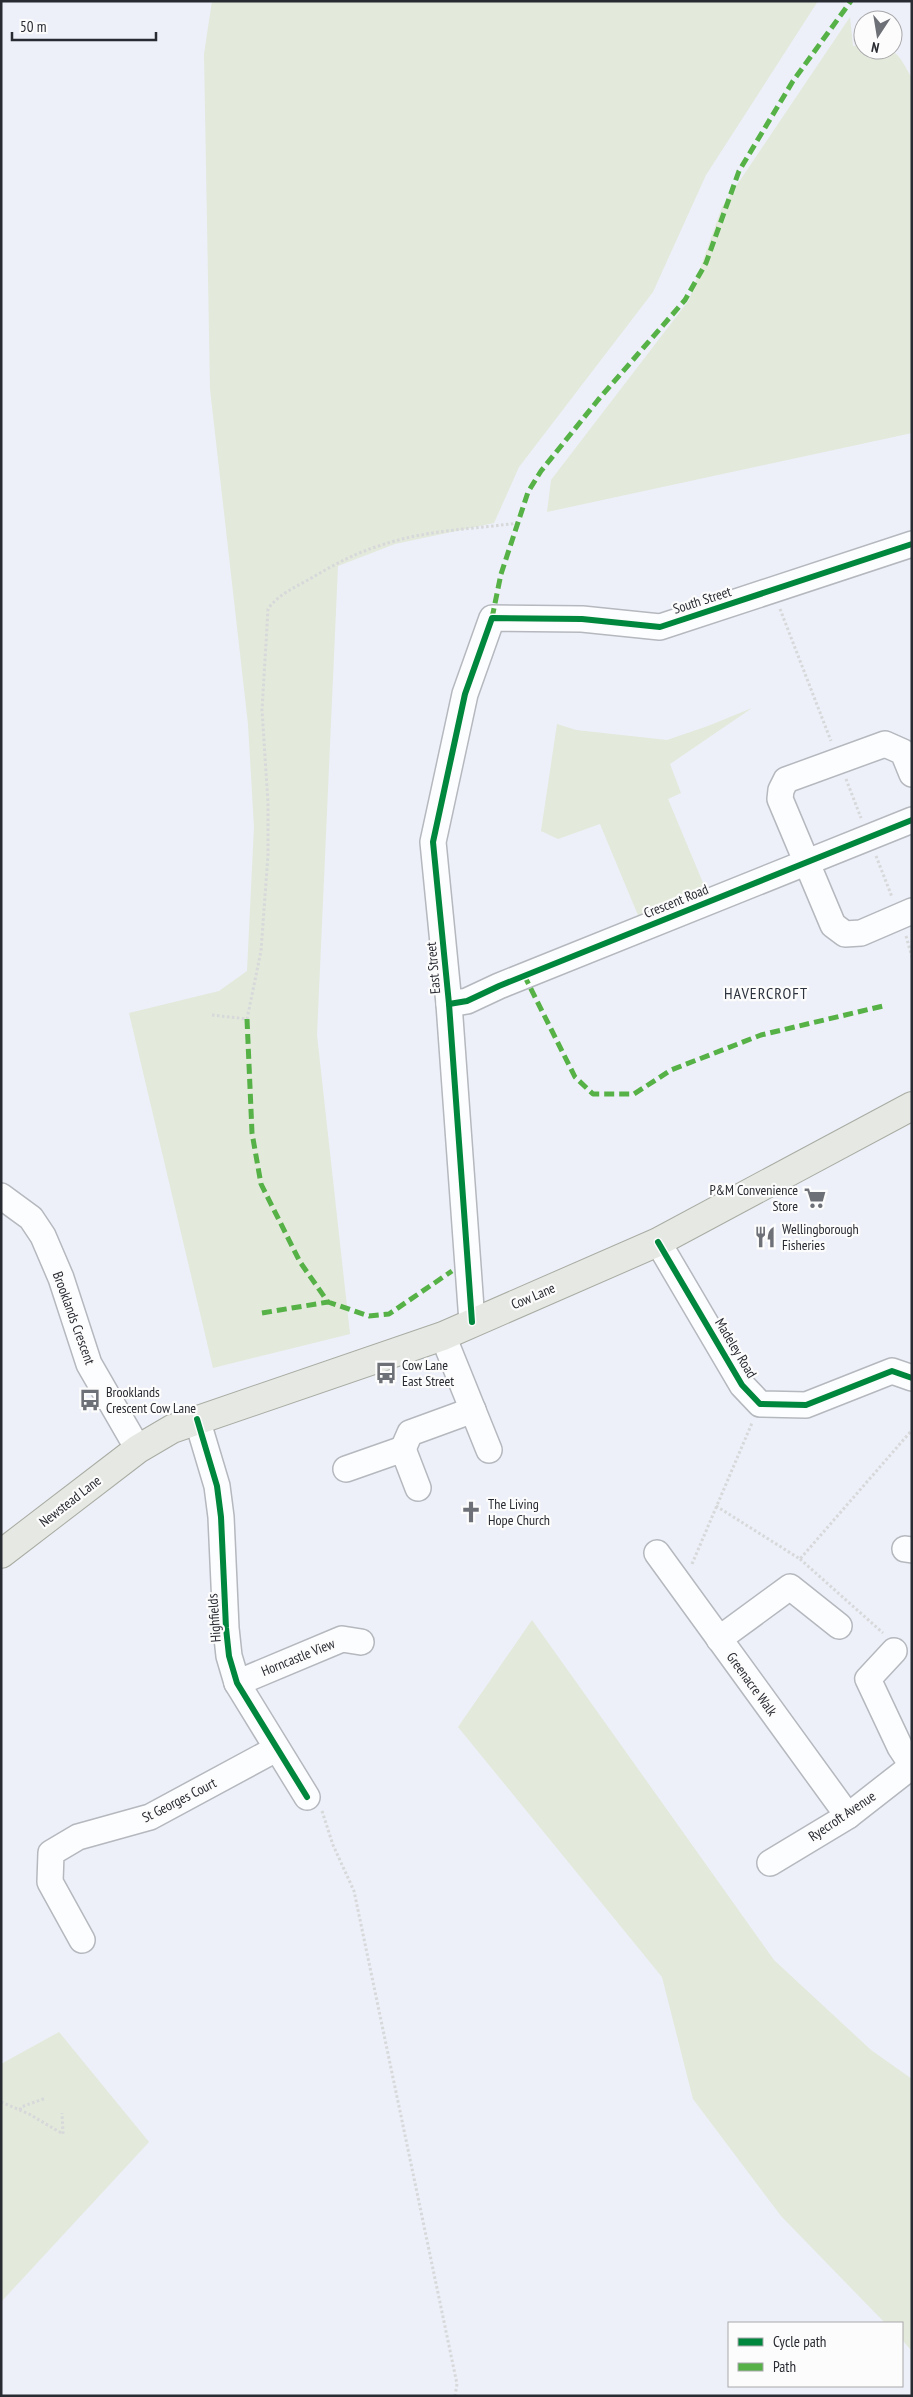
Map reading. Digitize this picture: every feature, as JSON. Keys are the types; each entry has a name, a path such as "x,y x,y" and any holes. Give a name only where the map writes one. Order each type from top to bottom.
{"main road":[{"name":"Cow Lane","path":"138,1449 172,1429 196,1419 443,1336 658,1242 912,1106"},
{"name":"Newstead Lane","path":"1,1554 138,1449"}],"street":[{"name":"South Street","path":"492,618 582,619 660,627 912,544"},
{"name":"East Street","path":"472,1322 449,1004 434,842 465,694 492,618"},
{"path":"912,774 903,752 885,744 786,780 781,790 780,799 833,925 845,934 861,933 912,911"},
{"name":"Crescent Road","path":"449,1004 467,1001 499,986 912,820"},
{"name":"Brooklands Crescent","path":"1,1196 31,1218 43,1236 61,1278 89,1364 138,1449"},
{"name":"Madeley Road","path":"658,1242 742,1385 760,1404"},
{"path":"443,1336 489,1450"},
{"path":"760,1404 806,1405 892,1370 912,1378"},
{"path":"418,1488 403,1449 410,1433 473,1410"},
{"name":"Highfields","path":"196,1419 217,1486 221,1517 229,1656 237,1683 307,1797"},
{"path":"346,1469 403,1449"},
{"name":"Greenacre Walk","path":"653,1549 848,1816"},
{"path":"719,1639 790,1587 839,1626"},
{"name":"Horncastle View","path":"237,1683 342,1639 361,1642"},
{"path":"892,1645 868,1679 900,1748 912,1766"},
{"name":"St Georges Court","path":"82,1940 50,1882 51,1853 78,1837 150,1817 276,1749"},
{"name":"Ryecroft Avenue","path":"770,1863 848,1816 912,1766"}],"path":[{"path":"212,1015 247,1019 261,951 268,854 268,803 262,702 268,609 276,599 327,568 386,543 418,536 518,523"},
{"path":"682,1588 760,1404"},
{"path":"800,1559 912,1430"},
{"path":"716,1506 800,1559 892,1645"},
{"path":"307,1797 318,1798 333,1845 354,1891 458,2384 455,2396"},
{"path":"20,2110 20,2106 46,2098"},
{"path":"1,2102 20,2110 63,2134 62,2113"}],"shaded area":[{"path":"212,1 818,1 706,175 653,292 519,467 494,523 395,544 338,566 317,1035 350,1334 213,1368 129,1013 219,991 247,971 254,827 248,724 210,389 204,54"},
{"path":"850,17 853,60 901,60 912,78 912,433 547,512 551,480 689,300 722,207"},
{"path":"752,708 670,764 681,793 668,799 706,890 640,920 600,824 558,839 541,831 557,724 576,730 667,740"},
{"path":"532,1620 774,1960 871,2050 912,2079 912,2351 903,2341 903,2322 884,2322 781,2216 693,2099 662,1977 458,1727"},
{"path":"59,2032 149,2142 1,2302 1,2064"}],"marked path":[{"path":"492,618 501,574 528,492 541,471 598,400 685,300 706,263 739,171 793,81 851,1"},
{"path":"524,975 575,1077 593,1094 634,1094 671,1070 761,1035 883,1006"},
{"path":"247,1019 252,1133 261,1184 300,1262 328,1302 369,1316 389,1314 452,1271"},
{"path":"262,1313 328,1302"}],"cycle path":[{"path":"472,1322 449,1004 433,842 465,694 492,618 582,619 660,627 912,544"},
{"path":"449,1004 467,1001 499,986 912,820"},
{"path":"658,1242 742,1385 760,1404 806,1405 892,1371 912,1378"},
{"path":"197,1419 217,1486 221,1517 229,1656 237,1683 307,1797"}],"place":[{"name":"P&M Convenience Store","path":"815,1198"},
{"name":"Wellingborough Fisheries","path":"765,1237"},
{"name":"Cow Lane East Street","path":"386,1373"},
{"name":"Brooklands Crescent Cow Lane","path":"90,1400"},
{"name":"The Living Hope Church","path":"471,1512"}],"district":[{"name":"HAVERCROFT","path":"766,993"}]}
